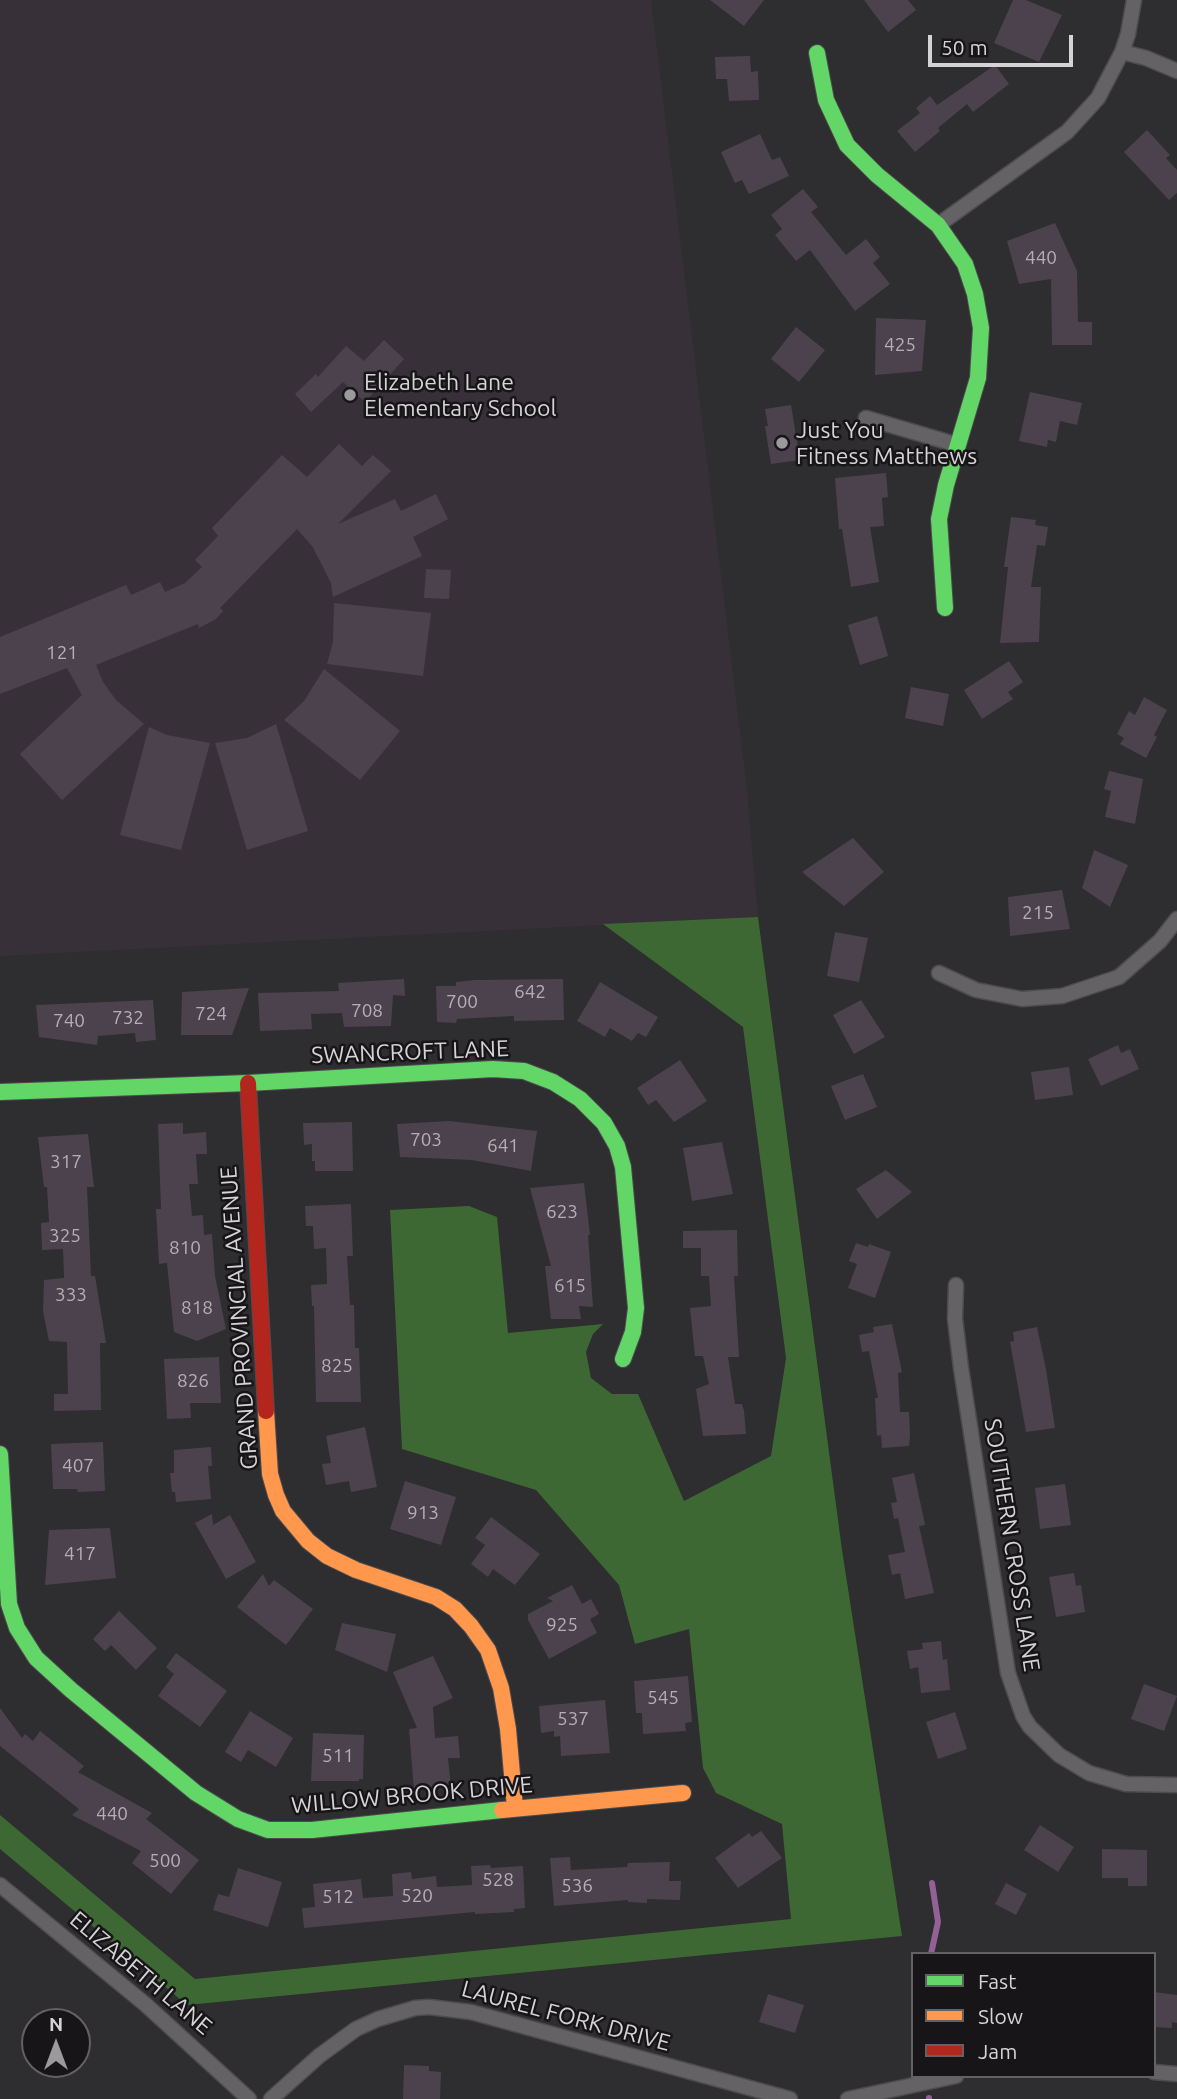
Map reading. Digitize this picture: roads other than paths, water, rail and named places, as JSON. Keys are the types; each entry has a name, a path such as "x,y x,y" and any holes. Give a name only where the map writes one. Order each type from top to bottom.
{"street":[{"path":"938,225 1067,132 1098,98 1122,52 1134,0"},
{"path":"817,52 826,100 848,145 877,175 938,225 965,264 975,294 981,328 978,378 946,485 939,519 945,608"},
{"path":"1122,52 1146,58 1177,71"},
{"path":"866,418 958,445"},
{"path":"939,973 976,990 1022,999 1062,996 1119,977 1138,964 1177,919"},
{"name":"SWANCROFT LANE","path":"0,1092 248,1083 493,1069 524,1071 553,1082 580,1099 604,1123 617,1146 623,1167 636,1308 634,1332 623,1359"},
{"name":"GRAND PROVINCIAL AVENUE","path":"248,1083 270,1474 276,1495 283,1511 308,1541 327,1556 356,1570 436,1597 455,1609 471,1626 488,1650 501,1688 508,1729 515,1808"},
{"name":"SOUTHERN CROSS LANE","path":"956,1285 955,1319 961,1368 1008,1673 1023,1716 1030,1727 1059,1755 1089,1773 1126,1784 1177,1785"},
{"name":"WILLOW BROOK DRIVE","path":"0,1454 9,1604 17,1628 36,1657 71,1690 196,1793 238,1819 268,1830 312,1830 683,1793"},
{"name":"ELIZABETH LANE","path":"0,1885 145,2004 249,2099"},
{"name":"LAUREL FORK DRIVE","path":"271,2099 356,2029 378,2019 415,2008 429,2007 471,2012 790,2099"},
{"path":"1156,2072 1177,2074"},
{"path":"848,2099 947,2078"}],"waterway":[{"path":"931,1952 938,1922 932,1883"}],"place":[{"name":"Elizabeth Lane Elementary School","path":"350,395"},
{"name":"Just You Fitness Matthews","path":"782,443"}]}
